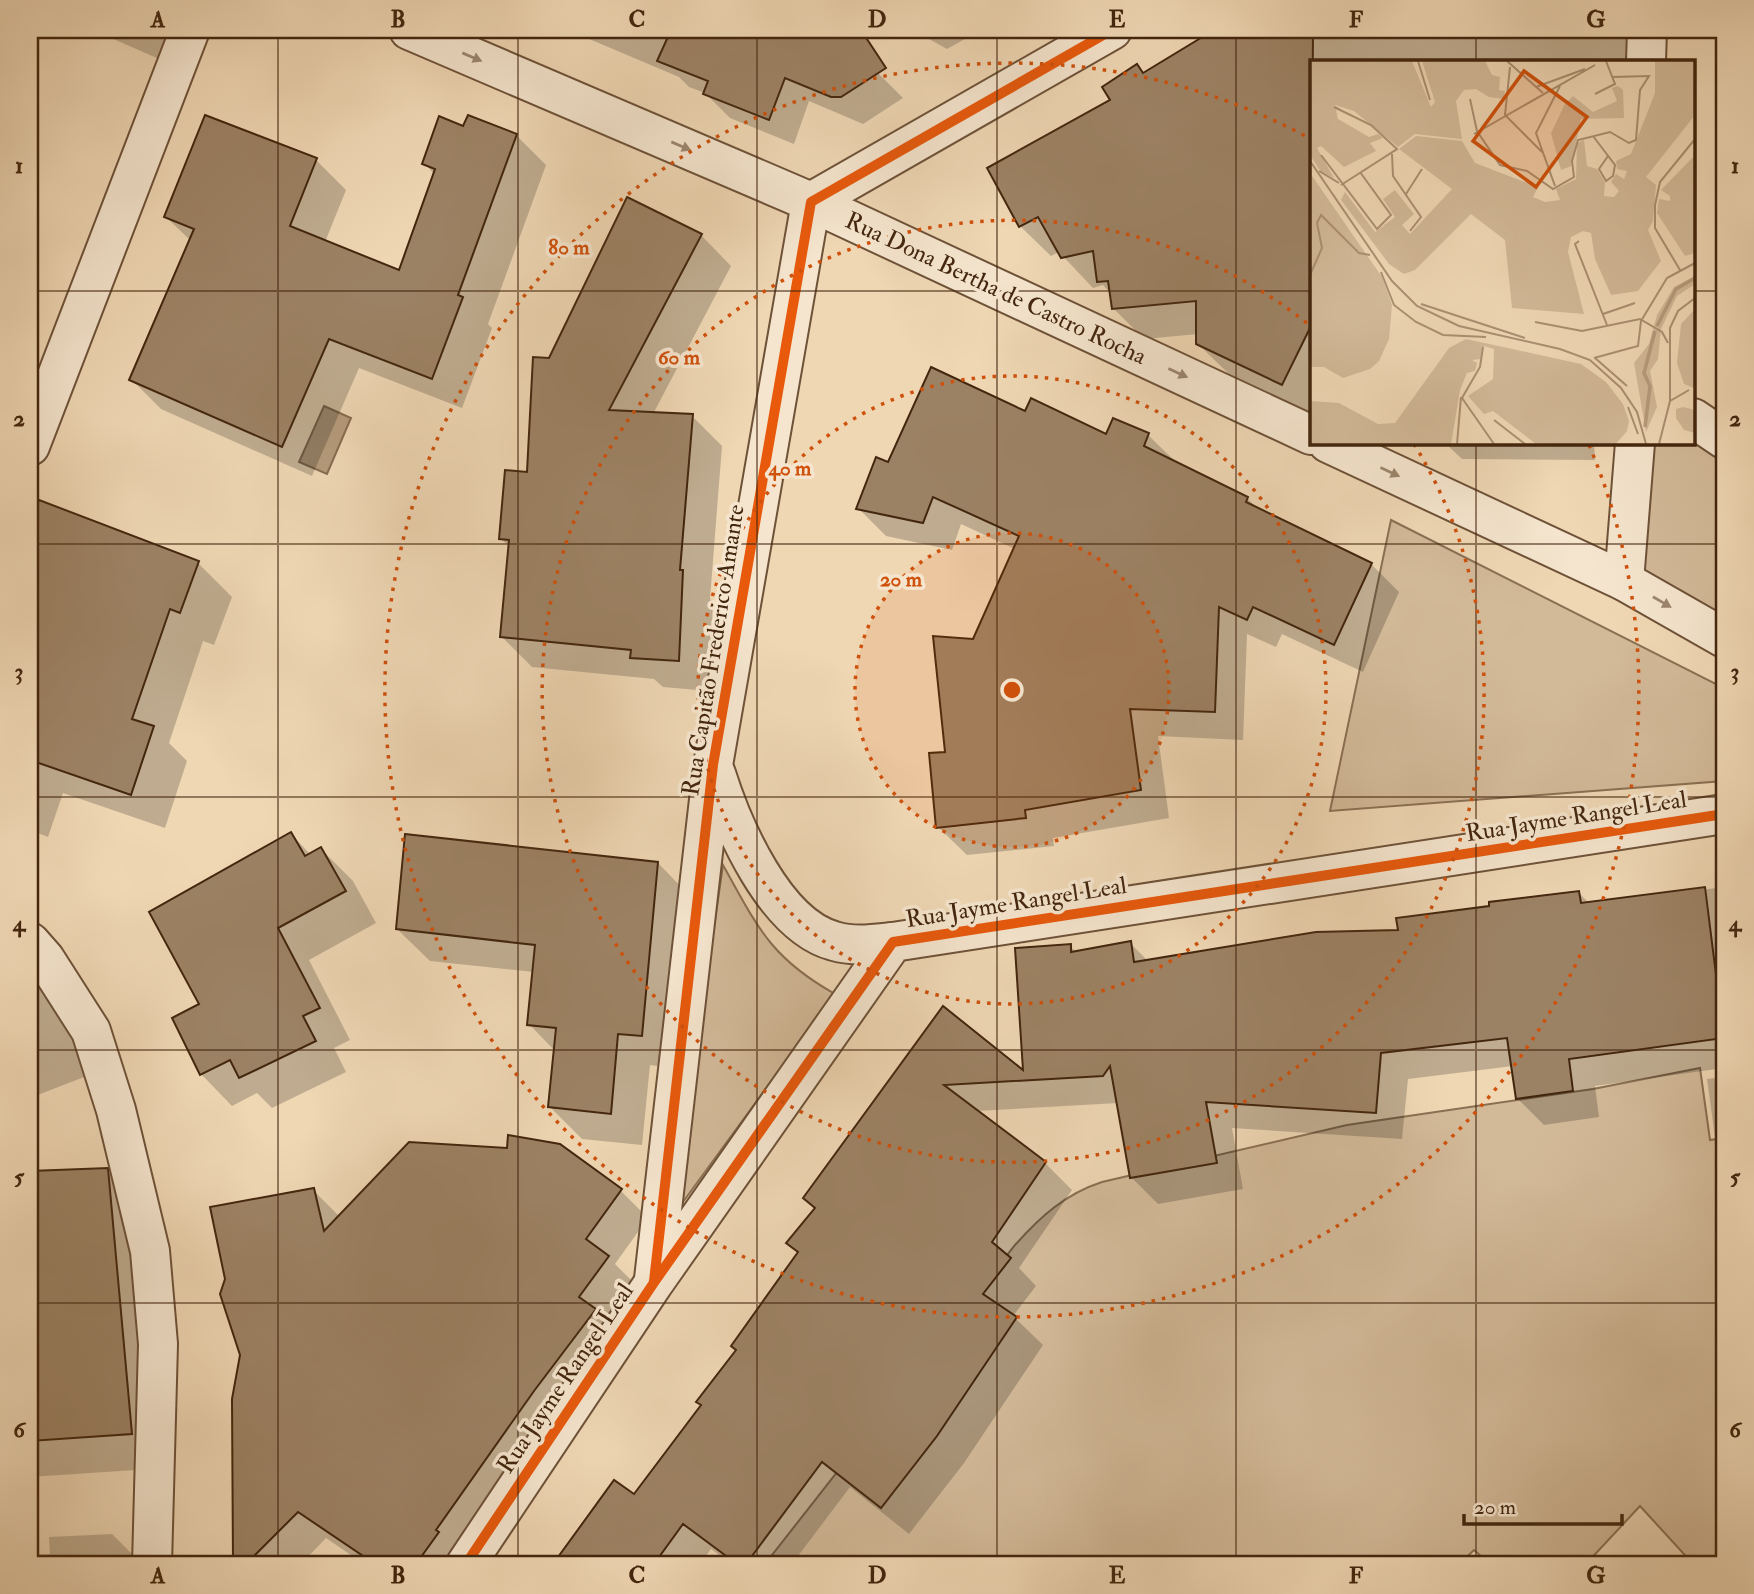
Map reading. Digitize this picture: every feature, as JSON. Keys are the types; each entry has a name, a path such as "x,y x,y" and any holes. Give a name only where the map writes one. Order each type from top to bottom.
{"street":[{"path":"30,446 190,30"},
{"name":"Rua Dona Bertha de Castro Rocha","path":"410,30 811,202 1310,435"},
{"path":"811,202 1112,30"},
{"path":"1646,60 1647,30"},
{"name":"Rua Capitão Frederico Amante","path":"653,1284 713,765 811,202"},
{"path":"1694,419 1724,439"},
{"path":"1330,444 1625,581 1724,638"},
{"path":"1625,581 1635,444"},
{"path":"713,765 726,807 742,839 759,870 798,921 833,941 860,946 893,942"},
{"name":"Rua Jayme Rangel Leal","path":"466,1564 653,1284 893,942 1724,814"},
{"path":"30,942 45,959 91,1031 116,1110 150,1251 158,1344 152,1564"}],"shaded area":[{"path":"324,406 351,418 327,474 299,462"},
{"path":"1694,420 1724,441 1724,635 1624,581 1635,444 1694,444"},
{"path":"1391,520 1724,688 1724,781 1330,811"},
{"path":"723,865 768,940 795,968 835,994 672,1217"},
{"path":"1700,1068 1710,1140 1724,1138 1724,1564 1693,1564 1640,1506 1586,1564 1490,1564 1474,1550 1459,1564 765,1564 1015,1245 1044,1216 1076,1193 1102,1182 1347,1125 1593,1089"}],"building":[{"path":"671,30 861,30 886,68 841,97 831,97 785,78 769,120 703,94 708,81 657,61"},
{"path":"1214,30 1313,30 1313,60 1310,60 1310,328 1282,385 1196,344 1196,301 1112,309 1108,281 1097,282 1093,251 1061,258 1038,217 1019,227 987,168 1110,100 1102,87 1137,64 1143,73"},
{"path":"205,115 317,158 290,226 399,270 435,169 422,164 439,116 463,126 468,115 517,134 458,295 463,297 432,379 329,339 282,447 129,380 194,229 164,217"},
{"path":"627,197 702,234 609,410 693,414 680,570 683,570 679,661 630,658 631,650 500,637 509,540 499,539 505,470 527,472 533,357 549,358"},
{"path":"931,367 1025,411 1031,398 1106,434 1113,418 1149,433 1144,446 1248,497 1246,502 1372,563 1334,645 1253,607 1247,620 1219,607 1215,712 1130,709 1141,790 1025,810 1026,818 936,828 929,753 945,752 933,636 973,639 1019,536 933,497 923,523 856,509 876,457 888,462"},
{"path":"39,500 199,561 180,613 170,609 132,719 154,726 131,795 30,760 30,524"},
{"path":"291,832 305,856 321,847 346,891 278,928 320,1008 303,1016 316,1041 239,1078 230,1060 200,1075 172,1018 199,1004 149,912"},
{"path":"405,834 658,862 642,1036 618,1034 611,1114 548,1107 556,1028 527,1025 535,945 396,929"},
{"path":"1705,887 1724,1038 1569,1059 1573,1091 1516,1099 1507,1038 1381,1053 1376,1113 1206,1102 1217,1163 1130,1178 1110,1066 1103,1076 944,1085 1046,1162 992,1242 1011,1258 983,1294 1017,1317 937,1436 881,1508 822,1462 746,1564 737,1564 683,1524 654,1564 553,1564 614,1480 634,1494 701,1405 696,1402 736,1350 731,1346 798,1252 786,1243 815,1208 803,1198 943,1006 1023,1070 1015,948 1071,944 1071,952 1131,941 1134,962 1316,932 1398,930 1396,918 1489,906 1489,902 1579,891 1581,903"},
{"path":"508,1135 560,1144 622,1189 586,1239 609,1256 579,1297 596,1309 534,1391 436,1530 439,1532 416,1564 375,1564 298,1512 246,1564 233,1564 232,1399 240,1355 220,1294 225,1279 210,1207 314,1188 324,1231 409,1142 507,1148"},
{"path":"108,1168 132,1434 30,1441 30,1171"}],"cycle path":[{"path":"654,1281 713,765 811,202 1112,30"},
{"path":"466,1564 653,1284 893,942 1724,814"}]}
